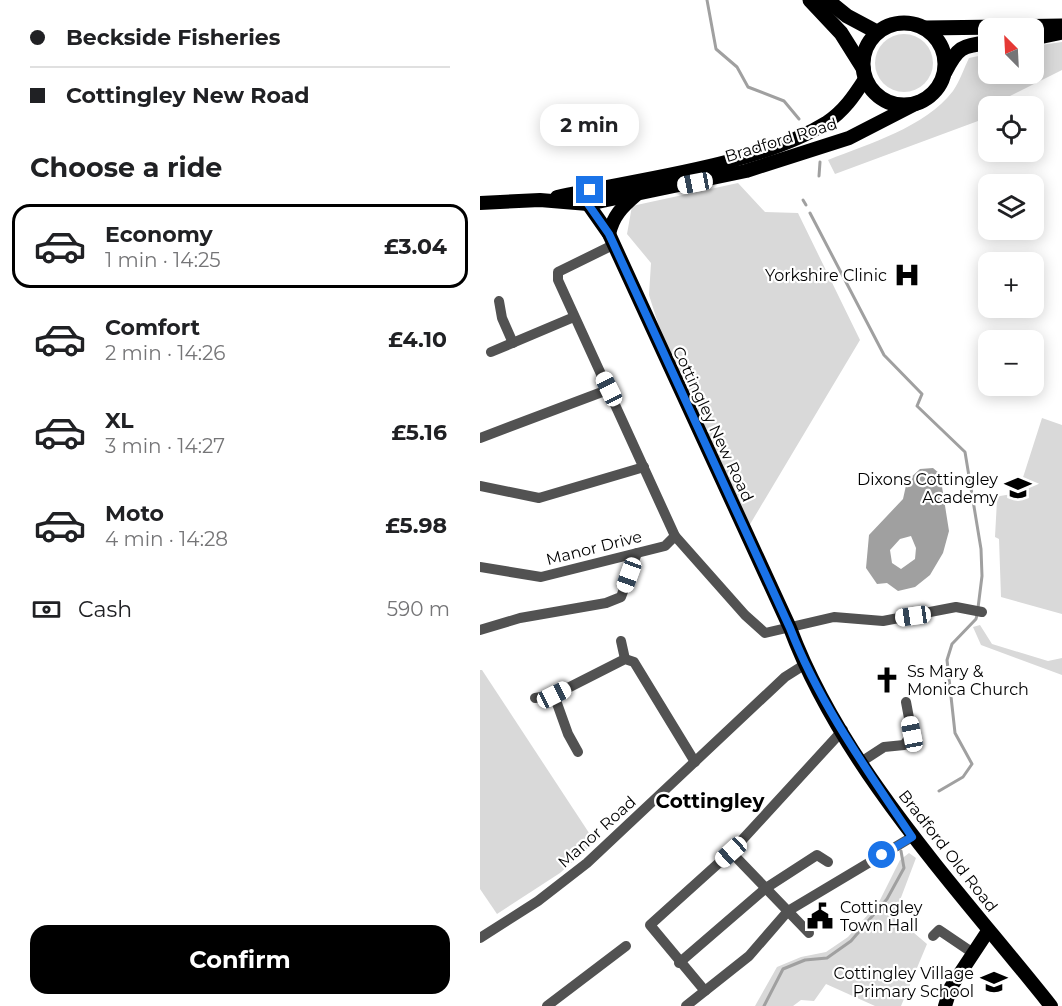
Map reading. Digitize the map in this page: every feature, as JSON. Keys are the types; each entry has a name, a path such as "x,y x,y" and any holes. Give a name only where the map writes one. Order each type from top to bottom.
{"highway":[{"path":"810,0 841,33 876,94 891,103 905,105 919,102 935,90 954,54 967,44 978,43"},
{"path":"827,0 847,16 877,32"},
{"path":"864,73 866,48 877,32 901,22 926,28 1062,26"},
{"path":"926,28 942,47 945,72"},
{"path":"1044,36 1062,32"}],"main road":[{"name":"Bradford Road","path":"480,203 540,200 591,194 775,147 826,123 849,104 864,73"},
{"name":"Bradford Road","path":"604,201 746,171 849,138 919,102"},
{"name":"Cottingley New Road","path":"591,194 604,201 611,233"},
{"name":"Cottingley New Road","path":"591,194 611,233 790,628 804,665 843,730"},
{"path":"611,233 622,207 638,194"},
{"name":"Bradford Old Road","path":"843,730 861,762 912,837 943,870 988,931 1013,957 1051,1006"},
{"path":"945,1006 951,987 988,931"}],"street":[{"path":"611,233 558,272 558,280 675,536 746,615 765,633 834,617 883,621 956,607 976,611"},
{"path":"499,301 502,318 513,343"},
{"path":"492,352 574,317"},
{"path":"480,438 609,389"},
{"path":"480,486 539,498 644,467"},
{"name":"Manor Drive","path":"480,567 541,577 665,546 675,536"},
{"path":"480,630 520,618 606,603 621,597 637,553"},
{"path":"621,641 625,659"},
{"path":"535,698 554,695 625,659 634,662 694,762"},
{"name":"Manor Road","path":"480,938 538,901 587,863 785,677 804,665"},
{"path":"554,695 568,734 578,752"},
{"path":"861,762 884,747 904,745 912,734 906,702"},
{"path":"705,991 679,963 650,925 731,852 843,730"},
{"path":"686,1006 749,956 788,911 912,837"},
{"path":"731,852 809,933"},
{"path":"679,963 766,888 817,855 828,862"},
{"path":"838,869 850,874"},
{"path":"933,936 939,930 973,953"},
{"path":"547,1006 626,946"}],"shaded area":[{"path":"898,34 910,34 925,42 933,57 933,69 925,84 910,92 898,92 883,84 875,69 875,57 883,42"},
{"path":"1062,42 1062,70 1044,79 1044,45"},
{"path":"978,56 978,84 1034,84 1010,96 978,96 978,121 835,174 828,160 912,125 941,104 953,91 969,58"},
{"path":"738,183 765,212 798,213 860,340 749,526 661,333 649,295 651,263 627,234 632,206"},
{"path":"1042,418 1062,425 1062,614 1001,597 999,539 995,537 997,500 994,497 1018,493"},
{"path":"933,468 940,474 949,531 943,553 930,575 915,587 898,591 887,583 877,584 866,568 869,535 903,499 907,481 920,469","holes":["911,536 916,548 915,559 901,569 892,563 890,550 900,539"]},
{"path":"980,625 992,644 1048,661 1062,658 1062,675 981,645 973,627"},
{"path":"480,670 595,842 560,873 497,914 480,889"},
{"path":"909,853 916,858 894,916 927,944 901,1006 875,1006 826,984 814,1001 801,1000 793,1006 755,1006 777,967 801,957 826,952 848,937 879,902 900,860"}],"waterway":[{"path":"707,0 716,49 737,67 748,87 784,101 799,119"},
{"path":"819,176 820,162"},
{"path":"803,200 806,205"},
{"path":"810,213 884,355 922,394 917,406 965,452 981,549 982,576 978,608"},
{"path":"939,791 963,777 972,764 955,733 947,660 952,644 976,619 977,615"},
{"path":"764,1006 783,969 805,960 827,958 851,941 887,899 904,868 901,851"}],"place":[{"name":"Yorkshire Clinic","path":"907,275"},
{"name":"Dixons Cottingley Academy","path":"1018,488"},
{"name":"Ss Mary & Monica Church","path":"887,680"},
{"name":"Cottingley Town Hall","path":"820,916"},
{"name":"Cottingley Village Primary School","path":"994,982"}],"district":[{"name":"Cottingley","path":"710,801"}],"route":[{"path":"590,190 588,204 609,234 779,609 790,628 804,665 861,762 912,837 882,855"}]}
